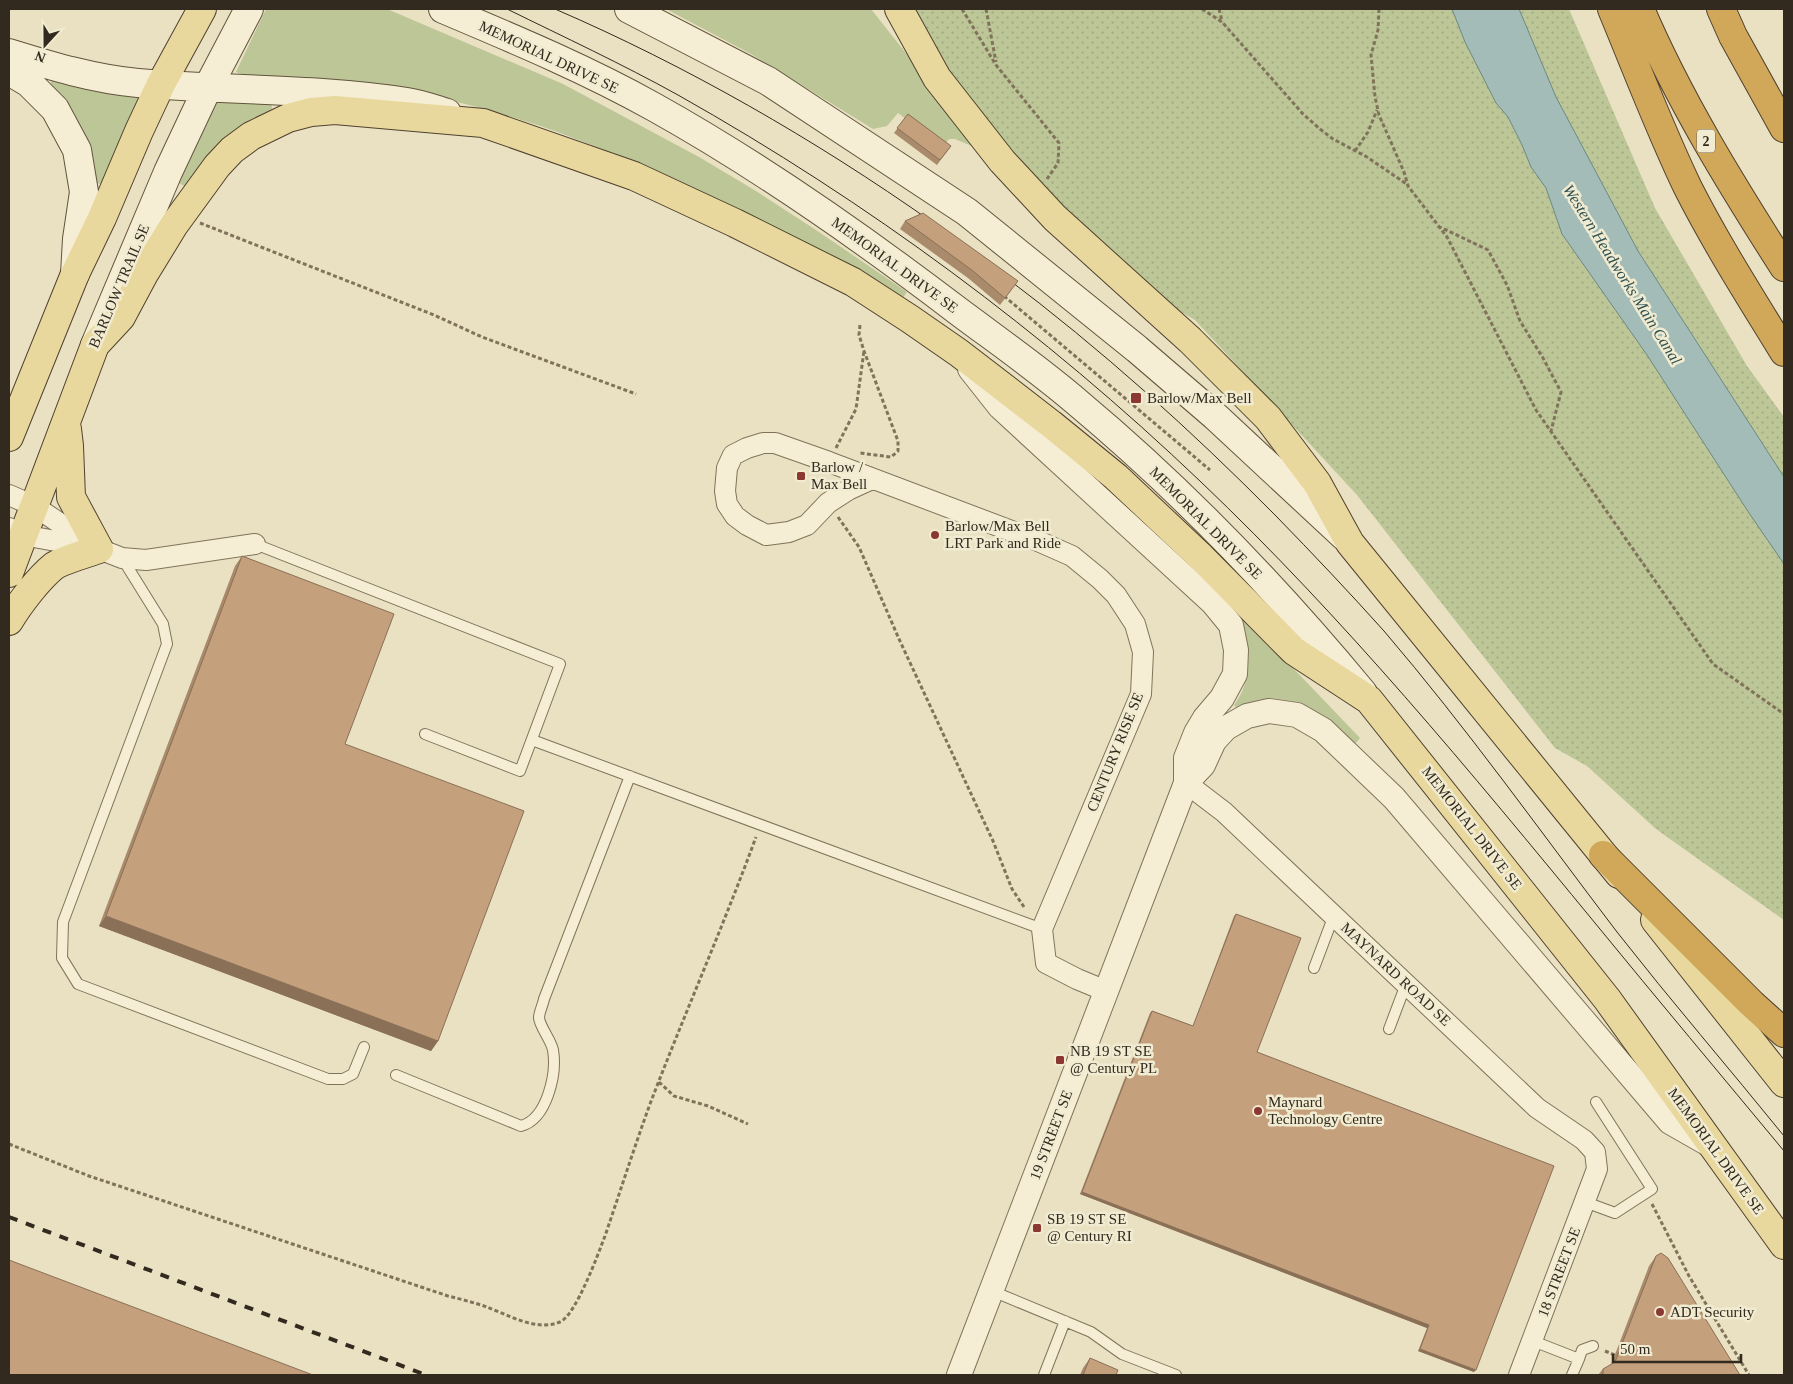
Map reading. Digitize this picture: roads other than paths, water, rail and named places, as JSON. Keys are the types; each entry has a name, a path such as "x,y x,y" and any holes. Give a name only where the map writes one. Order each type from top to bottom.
{"highway":[{"path":"1612,9 1688,188 1784,352"},
{"name":"2","path":"1640,9 1658,49 1712,151 1784,267"},
{"path":"1721,9 1733,36 1784,128"},
{"path":"1738,276 1784,342"},
{"path":"1603,855 1744,996 1784,1033"}],"main road":[{"path":"9,437 75,274 161,84 202,9"},
{"name":"BARLOW TRAIL SE","path":"9,573 16,531 34,506 95,345 132,254 207,88 249,9"},
{"name":"MEMORIAL DRIVE SE","path":"442,9 565,62 653,106 747,162 894,261 1077,402 1160,476 1279,596 1369,700 1607,999 1784,1246"},
{"path":"629,9 768,81 967,212 1215,416 1350,543 1603,855 1784,1083"},
{"path":"899,9 937,78 1002,161 1055,218 1190,340 1268,418 1317,482 1350,543"},
{"path":"9,53 66,70 136,83 334,93 409,102 483,123 634,176 736,223 853,282 959,353 1116,477 1201,557 1294,651 1369,700"},
{"path":"9,71 29,83 55,109 77,150 84,192 77,239 75,274"},
{"path":"95,345 121,317 144,274 181,216 217,166 232,150 251,136 288,118 311,112 335,110 483,123"},
{"path":"9,404 32,378"},
{"path":"9,621 31,591 55,565 110,554 71,497 66,423"}],"street":[{"path":"959,353 1000,407 1213,603 1231,625 1236,650 1235,674 1222,698 1205,718 1196,733 1186,758 1186,783"},
{"name":"CENTURY RISE SE","path":"872,479 848,490 828,503 807,525 789,532 766,535 735,516 727,504 727,468 733,455 763,443 775,443 1038,540 1072,556 1100,578 1116,595 1136,624 1143,652 1141,694 1042,929 1046,962 1077,979 1106,991"},
{"path":"9,495 34,506 110,554"},
{"path":"16,531 110,554 146,560 255,544"},
{"path":"1186,783 1203,765 1214,741 1226,728 1247,716 1269,711 1297,715 1323,730 1394,798 1670,1122 1712,1146"},
{"name":"MAYNARD ROAD SE","path":"1186,783 1224,812 1537,1108 1584,1140 1595,1152 1597,1168"},
{"name":"19 STREET SE","path":"960,1375 1186,783"},
{"name":"18 STREET SE","path":"1519,1375 1597,1168"}],"lane":[{"path":"255,544 560,664 520,771 425,734"},
{"path":"110,554 163,624 167,644 63,922 62,958 78,984 328,1079 343,1079 353,1074 364,1047"},
{"path":"532,740 1042,929"},
{"path":"396,1075 521,1126 530,1124 544,1105 555,1069 552,1048 539,1019 544,999 630,776"},
{"path":"1314,968 1334,915"},
{"path":"1389,1029 1406,984"},
{"path":"1585,1202 1615,1213 1652,1189 1596,1102"},
{"path":"992,1291 1091,1332 1122,1354 1176,1375"},
{"path":"1044,1375 1065,1321"},
{"path":"1533,1341 1579,1359"},
{"path":"1572,1375 1582,1350 1593,1346"}],"water":[{"name":"Western Headworks Main Canal","path":"1452,9 1519,9 1556,97 1638,251 1784,477 1784,564 1647,355 1562,234 1546,188 1531,167 1508,117 1496,103 1465,42"}],"tram line":[{"path":"507,9 678,95 749,136 818,180 952,272 1080,373 1141,427 1254,534 1356,641 1405,696 1784,1151"},
{"path":"555,9 653,55 749,106 842,162 932,222"},
{"path":"1004,276 1110,361 1211,452 1276,516 1371,616 1474,742 1637,958 1784,1136"}],"railway":[{"path":"9,1217 426,1375"}],"place":[{"name":"Barlow/Max Bell","path":"1136,398"},
{"name":"Barlow / Max Bell","path":"801,476"},
{"name":"Barlow/Max Bell LRT Park and Ride","path":"935,535"},
{"name":"NB 19 ST SE @ Century PL","path":"1060,1060"},
{"name":"Maynard Technology Centre","path":"1258,1111"},
{"name":"SB 19 ST SE @ Century RI","path":"1037,1228"},
{"name":"ADT Security","path":"1660,1312"}]}
